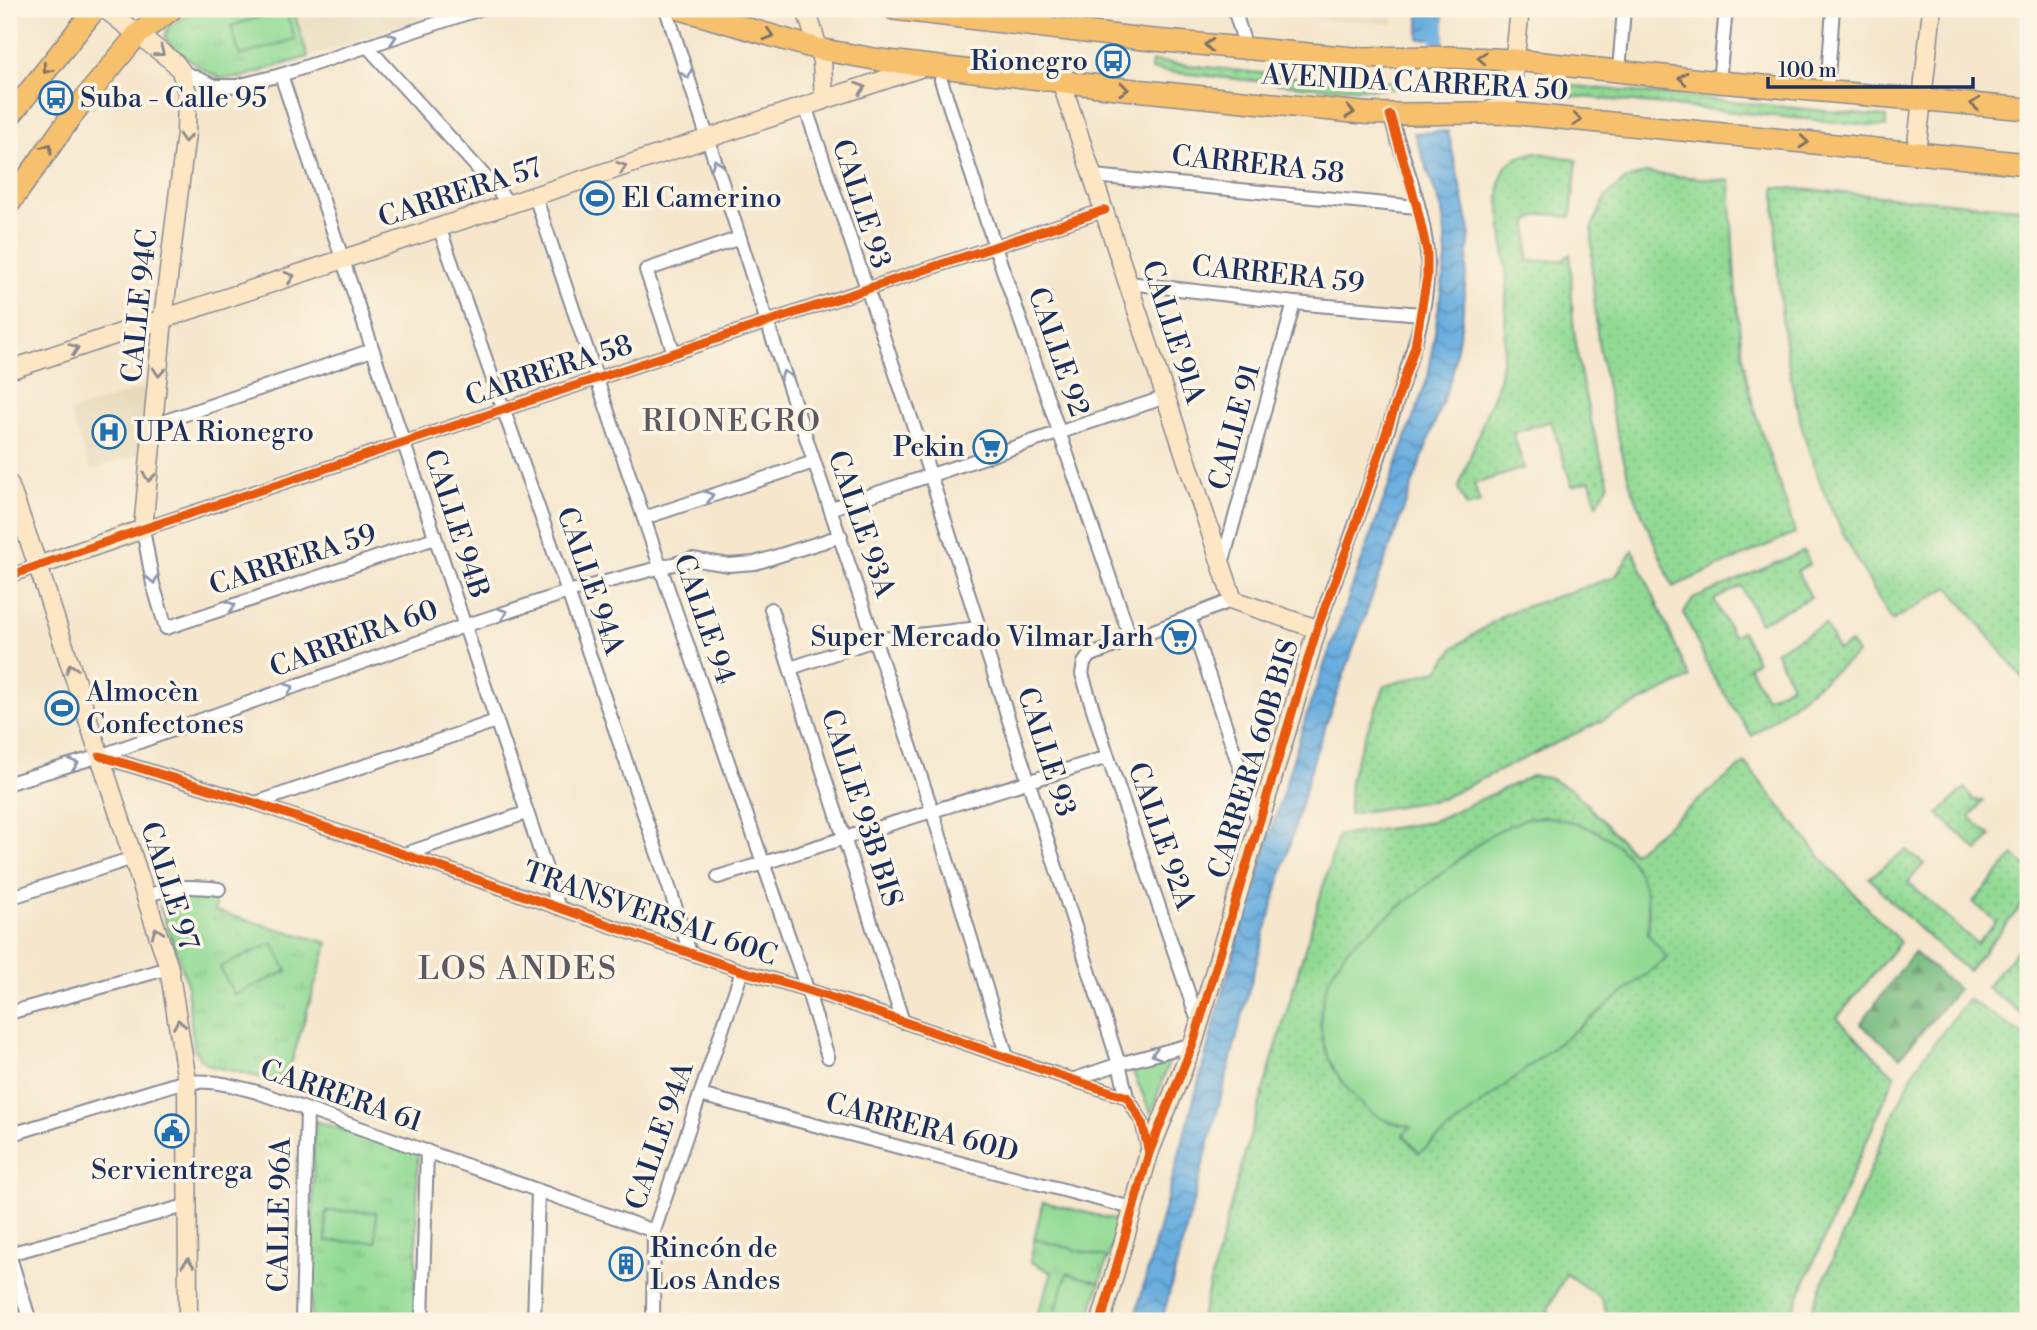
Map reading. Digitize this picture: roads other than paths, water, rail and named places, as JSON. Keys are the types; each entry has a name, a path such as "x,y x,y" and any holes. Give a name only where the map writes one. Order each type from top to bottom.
{"main road":[{"path":"9,117 95,9"},
{"path":"9,204 78,107 138,34 172,9"},
{"name":"AVENIDA CARRERA 50","path":"680,9 818,49 934,73 1060,81 1390,115 1486,112 2028,164"},
{"name":"AVENIDA CARRERA 50","path":"894,9 1143,39 1374,59 1448,57 1515,60 1718,82 2028,109"}],"street":[{"path":"105,9 181,71 204,82 227,87 281,75 480,9"},
{"name":"CALLE 93A","path":"666,9 767,322 932,810 1007,1057"},
{"path":"806,9 824,73 824,100"},
{"path":"1234,9 1246,48"},
{"path":"1486,112 1508,101 1520,9"},
{"path":"1619,71 1624,9"},
{"path":"1718,82 1726,9"},
{"path":"1827,91 1833,9"},
{"path":"1916,153 1932,9"},
{"path":"367,46 510,204"},
{"name":"CALLE 94C","path":"166,628 153,583 143,529 163,319 186,133 187,92 181,71"},
{"name":"CARRERA 57","path":"9,370 805,106 934,73"},
{"name":"CALLE 92","path":"934,73 1131,639"},
{"name":"CALLE 94B","path":"281,75 559,908"},
{"name":"CALLE 91A","path":"1060,81 1094,176 1233,600"},
{"name":"CALLE 93","path":"805,106 930,474 1119,1064 1127,1097"},
{"name":"CARRERA 60B BIS","path":"1101,1321 1149,1153 1193,1044 1317,629 1384,444 1415,346 1427,277 1427,252 1390,115"},
{"name":"CARRERA 58","path":"1094,176 1417,207"},
{"name":"CALLE 94","path":"535,196 660,566 764,861 828,1057"},
{"name":"CARRERA 58","path":"9,576 143,529 1105,210"},
{"name":"CALLE 94A","path":"439,228 568,592 690,953"},
{"path":"674,353 646,270 740,238"},
{"name":"CARRERA 59","path":"1129,283 1294,303 1421,314"},
{"name":"CALLE 91","path":"1222,564 1294,303"},
{"path":"154,425 372,350"},
{"path":"832,508 1059,430 1166,397"},
{"path":"644,518 814,461"},
{"name":"CALLE 97","path":"9,484 169,968 187,1081 188,1321"},
{"name":"CARRERA 60","path":"9,783 100,756 464,626 568,592 692,559 742,565 841,536"},
{"name":"CARRERA 59","path":"166,628 435,538"},
{"path":"1131,639 1233,600 1317,629"},
{"name":"CALLE 93B BIS","path":"771,609 903,1023"},
{"path":"1189,617 1258,822"},
{"path":"791,668 874,640 979,628"},
{"name":"CALLE 92A","path":"1131,639 1089,656 1084,663 1082,674 1199,1024"},
{"path":"255,803 496,722"},
{"name":"TRANSVERSAL 60C","path":"100,756 255,803 742,971 807,989 1127,1097"},
{"path":"718,877 1108,757"},
{"path":"405,854 526,813"},
{"path":"9,898 133,858"},
{"path":"145,897 165,888 188,886 219,889"},
{"path":"9,1013 169,968"},
{"name":"CALLE 94A","path":"653,1321 654,1231 742,971"},
{"path":"1072,1080 1193,1044"},
{"name":"CARRERA 61","path":"9,1135 187,1081 210,1080 257,1092 654,1231"},
{"name":"CARRERA 60D","path":"700,1096 1132,1208"},
{"path":"1127,1097 1142,1122 1149,1153"},
{"name":"CALLE 96A","path":"302,1321 307,1110"},
{"path":"422,1321 427,1151"},
{"path":"534,1321 538,1192"},
{"path":"30,1321 9,1254 189,1205"}],"water":[{"path":"1419,9 1443,9 1444,38 1419,39"},
{"path":"1448,131 1470,231 1462,320 1452,375 1315,755 1253,975 1162,1321 1134,1321 1228,973 1308,710 1428,377 1446,260 1445,235 1442,211 1414,133"}],"waterway":[{"path":"1436,9 1438,41"}],"place":[{"name":"Rionegro","path":"1113,61"},
{"name":"Suba - Calle 95","path":"56,98"},
{"name":"El Camerino","path":"597,198"},
{"name":"UPA Rionegro","path":"109,432"},
{"name":"Pekin","path":"990,447"},
{"name":"Super Mercado Vilmar Jarh","path":"1179,637"},
{"name":"Almocèn Confectones","path":"62,708"},
{"name":"Servientrega","path":"172,1131"},
{"name":"Rincón de Los Andes","path":"626,1264"}],"district":[{"name":"RIONEGRO","path":"732,422"},
{"name":"LOS ANDES","path":"518,969"}]}
